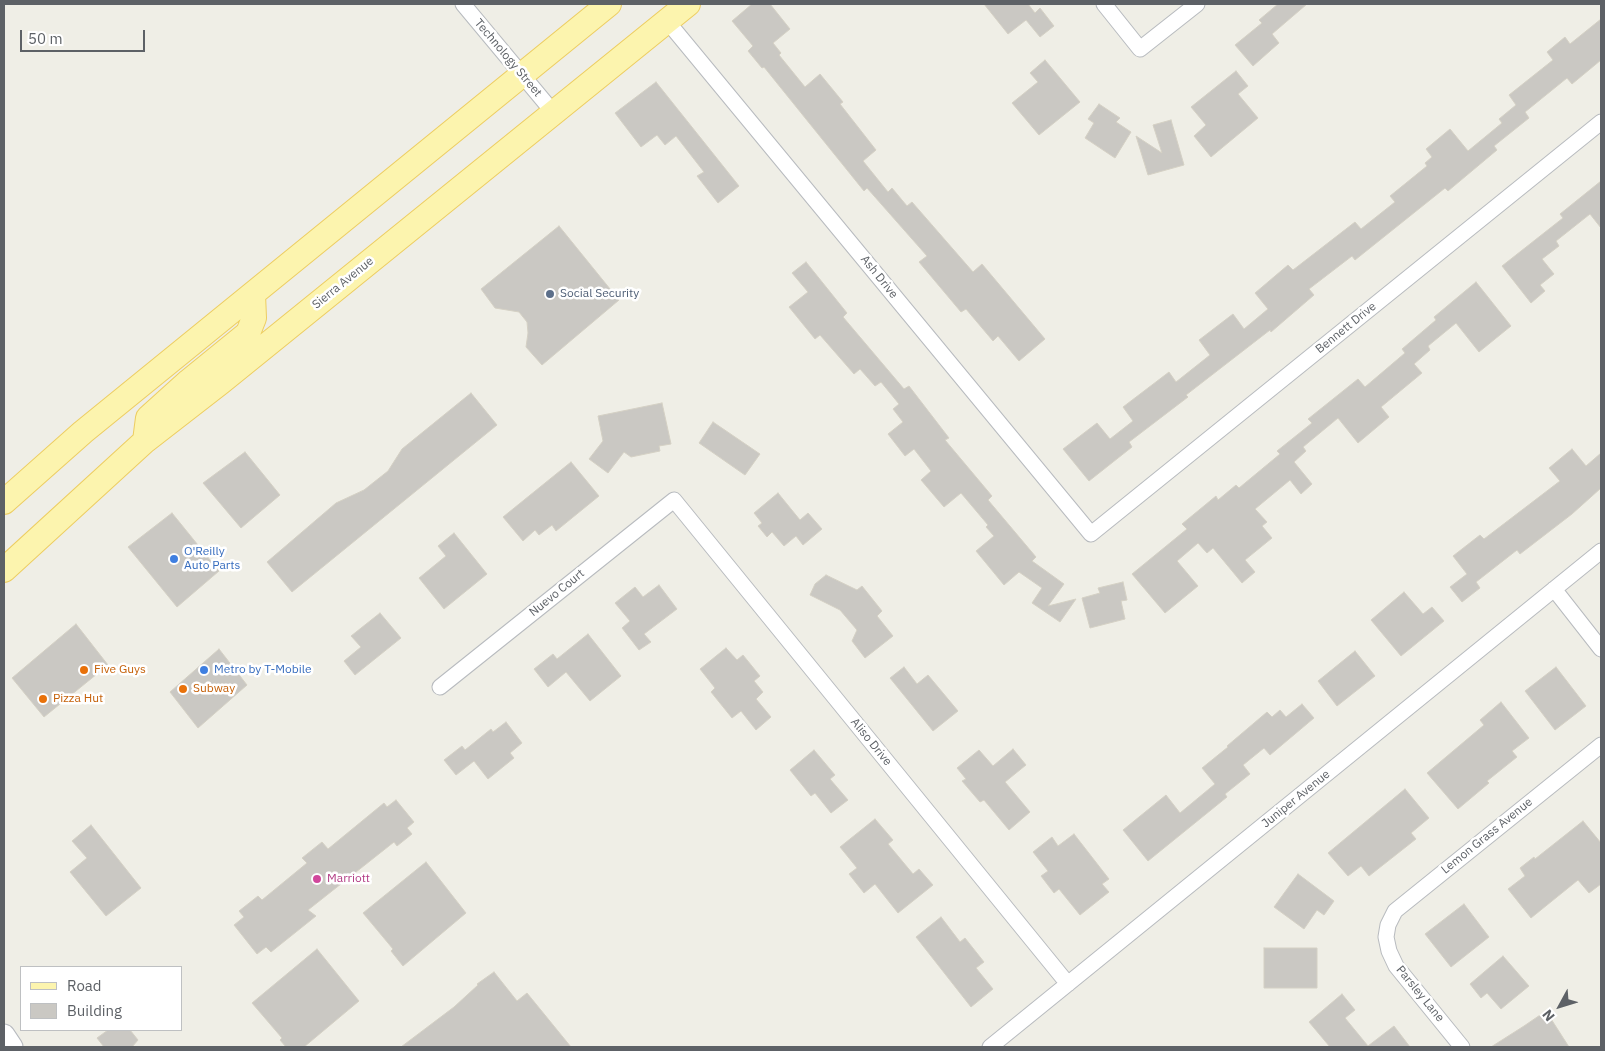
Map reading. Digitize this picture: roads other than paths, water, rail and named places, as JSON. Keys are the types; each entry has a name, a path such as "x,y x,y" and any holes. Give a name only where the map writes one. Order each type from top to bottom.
{"main road":[{"path":"4,502 83,432 609,4"},
{"name":"Sierra Avenue","path":"4,570 146,441 688,4"},
{"path":"146,441 148,418 189,381 248,333 254,318 253,294"},
{"path":"4,1035 12,1047"}],"street":[{"name":"Technology Street","path":"464,4 553,112"},
{"path":"1104,4 1140,48 1197,4"},
{"name":"Ash Drive","path":"668,21 1091,534"},
{"name":"Bennett Drive","path":"1091,534 1601,122"},
{"name":"Nuevo Court","path":"440,687 674,500"},
{"name":"Aliso Drive","path":"674,500 1068,984"},
{"name":"Juniper Avenue","path":"990,1047 1601,551"},
{"path":"1554,589 1601,648"},
{"name":"Lemon Grass Avenue","path":"1386,937 1388,925 1395,911 1601,745"},
{"name":"Parsley Lane","path":"1386,937 1389,951 1396,966 1462,1047"}],"place":[{"name":"Social Security","path":"550,294"},
{"name":"O'Reilly Auto Parts","path":"174,559"},
{"name":"Five Guys","path":"84,670"},
{"name":"Metro by T-Mobile","path":"204,670"},
{"name":"Subway","path":"183,689"},
{"name":"Pizza Hut","path":"43,699"},
{"name":"Marriott","path":"317,879"}]}
